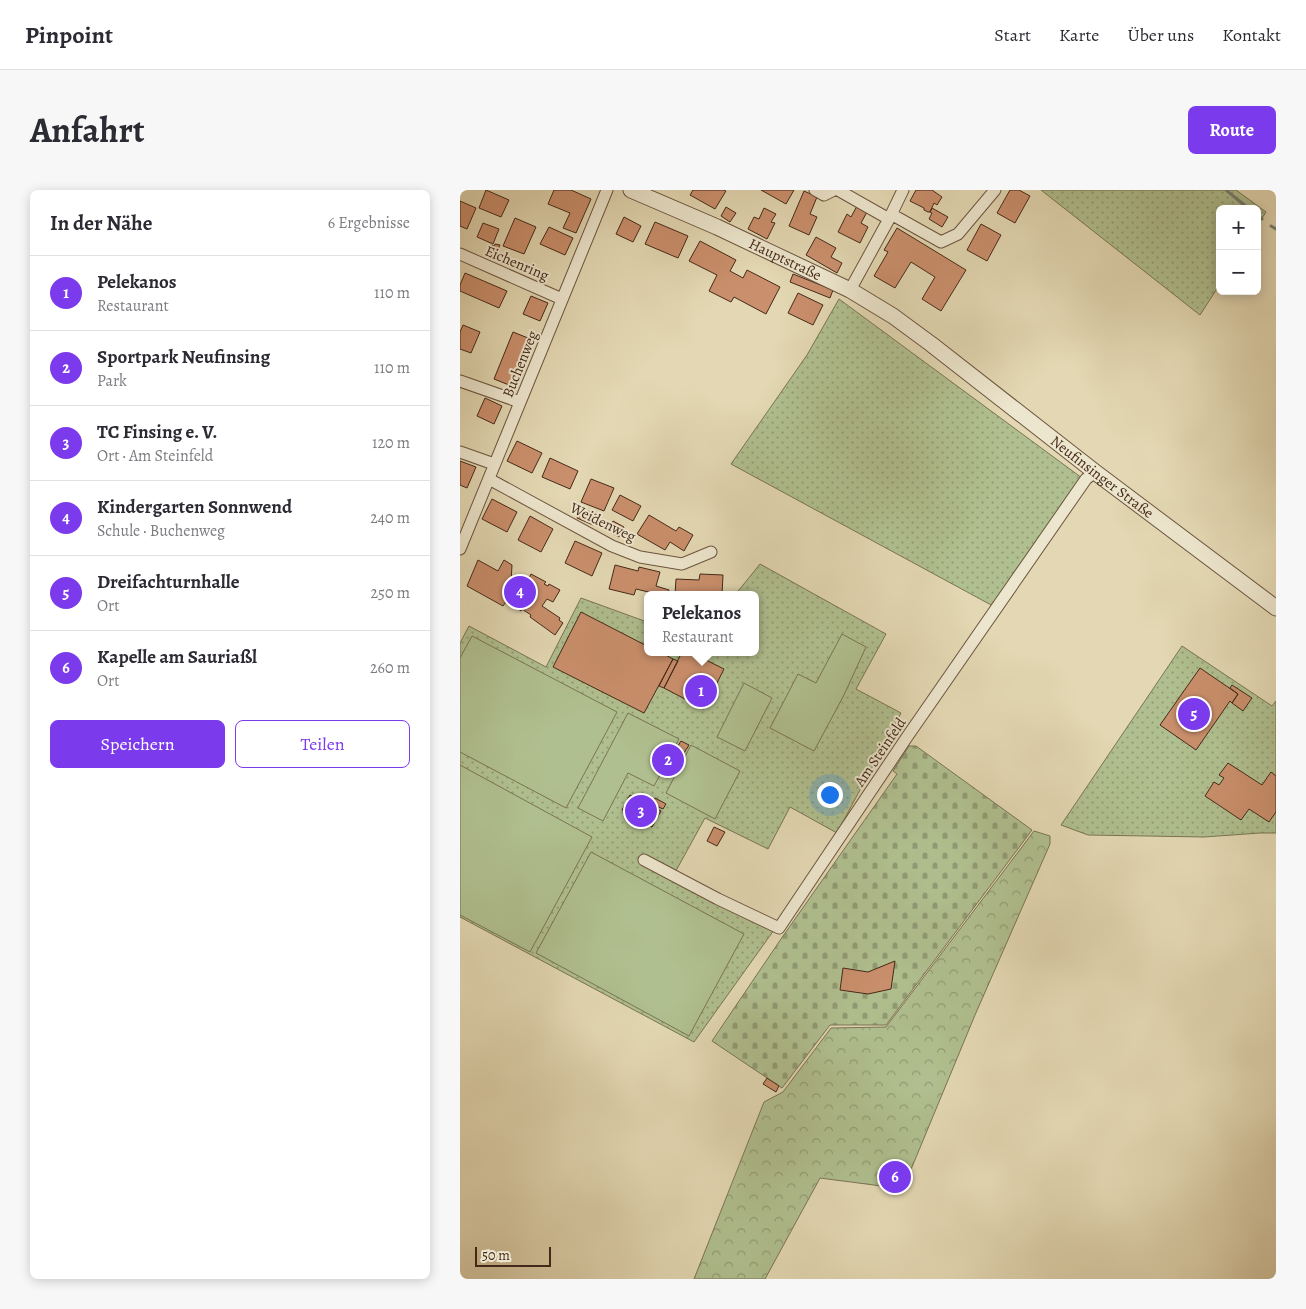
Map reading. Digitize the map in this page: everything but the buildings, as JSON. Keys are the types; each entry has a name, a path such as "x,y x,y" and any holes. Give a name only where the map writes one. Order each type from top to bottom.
{"street":[{"name":"Buchenweg","path":"460,548 607,190"},
{"name":"Hauptstraße","path":"631,190 716,227 850,290 893,316 931,344"},
{"path":"815,190 824,195 834,190"},
{"path":"838,190 941,242 958,234 995,190"},
{"path":"850,290 903,190"},
{"name":"Eichenring","path":"460,254 562,299"},
{"name":"Neufinsinger Straße","path":"931,344 1095,472 1276,608"},
{"path":"460,381 520,402"},
{"path":"460,452 494,464"},
{"name":"Am Steinfeld","path":"644,860 704,892 779,928 916,724 1086,479 1095,472"},
{"name":"Weidenweg","path":"489,479 612,546 640,556 682,564 711,552"}],"green space":[{"path":"1041,190 1236,190 1256,205 1216,205 1216,290 1200,315"},
{"path":"1261,208 1266,212 1261,220"},
{"path":"839,299 1082,478 993,606 731,464 807,355"},
{"path":"760,564 886,634 856,689 901,713 837,833 790,807 768,849 705,818 672,878 774,930 694,1042 460,917 460,643 469,626 546,667 581,598 644,621 644,656 759,656 759,591 738,591"},
{"path":"842,634 866,647 844,695 814,751 770,728 798,674 816,683"},
{"path":"472,636 617,712 566,808 460,752 460,658"},
{"path":"1182,646 1272,706 1276,701 1276,833 1204,837 1088,835 1061,825"},
{"path":"744,683 772,698 745,751 717,737"},
{"path":"628,713 679,739 654,786 628,773 603,821 578,808"},
{"path":"691,745 740,771 715,819 666,793"},
{"path":"909,746 916,746 1032,830 886,1025 830,1025 782,1088 712,1041 897,774 893,771"},
{"path":"460,765 592,837 530,952 460,915"},
{"path":"1034,831 1050,836 1050,844 975,1015 912,1167 897,1188 820,1178 765,1279 694,1279 764,1102 783,1092 831,1028 886,1027"},
{"path":"591,852 744,934 689,1036 536,953"}],"waterway":[{"path":"1226,190 1244,205"},
{"path":"1271,226 1276,229"}],"place":[{"name":"Kindergarten Sonnwend","path":"520,592"},
{"name":"Pelekanos","path":"701,691"},
{"name":"Dreifachturnhalle","path":"1194,714"},
{"name":"Sportpark Neufinsing","path":"668,760"},
{"name":"TC Finsing e. V.","path":"641,811"},
{"name":"Kapelle am Sauriaßl","path":"895,1177"}]}
